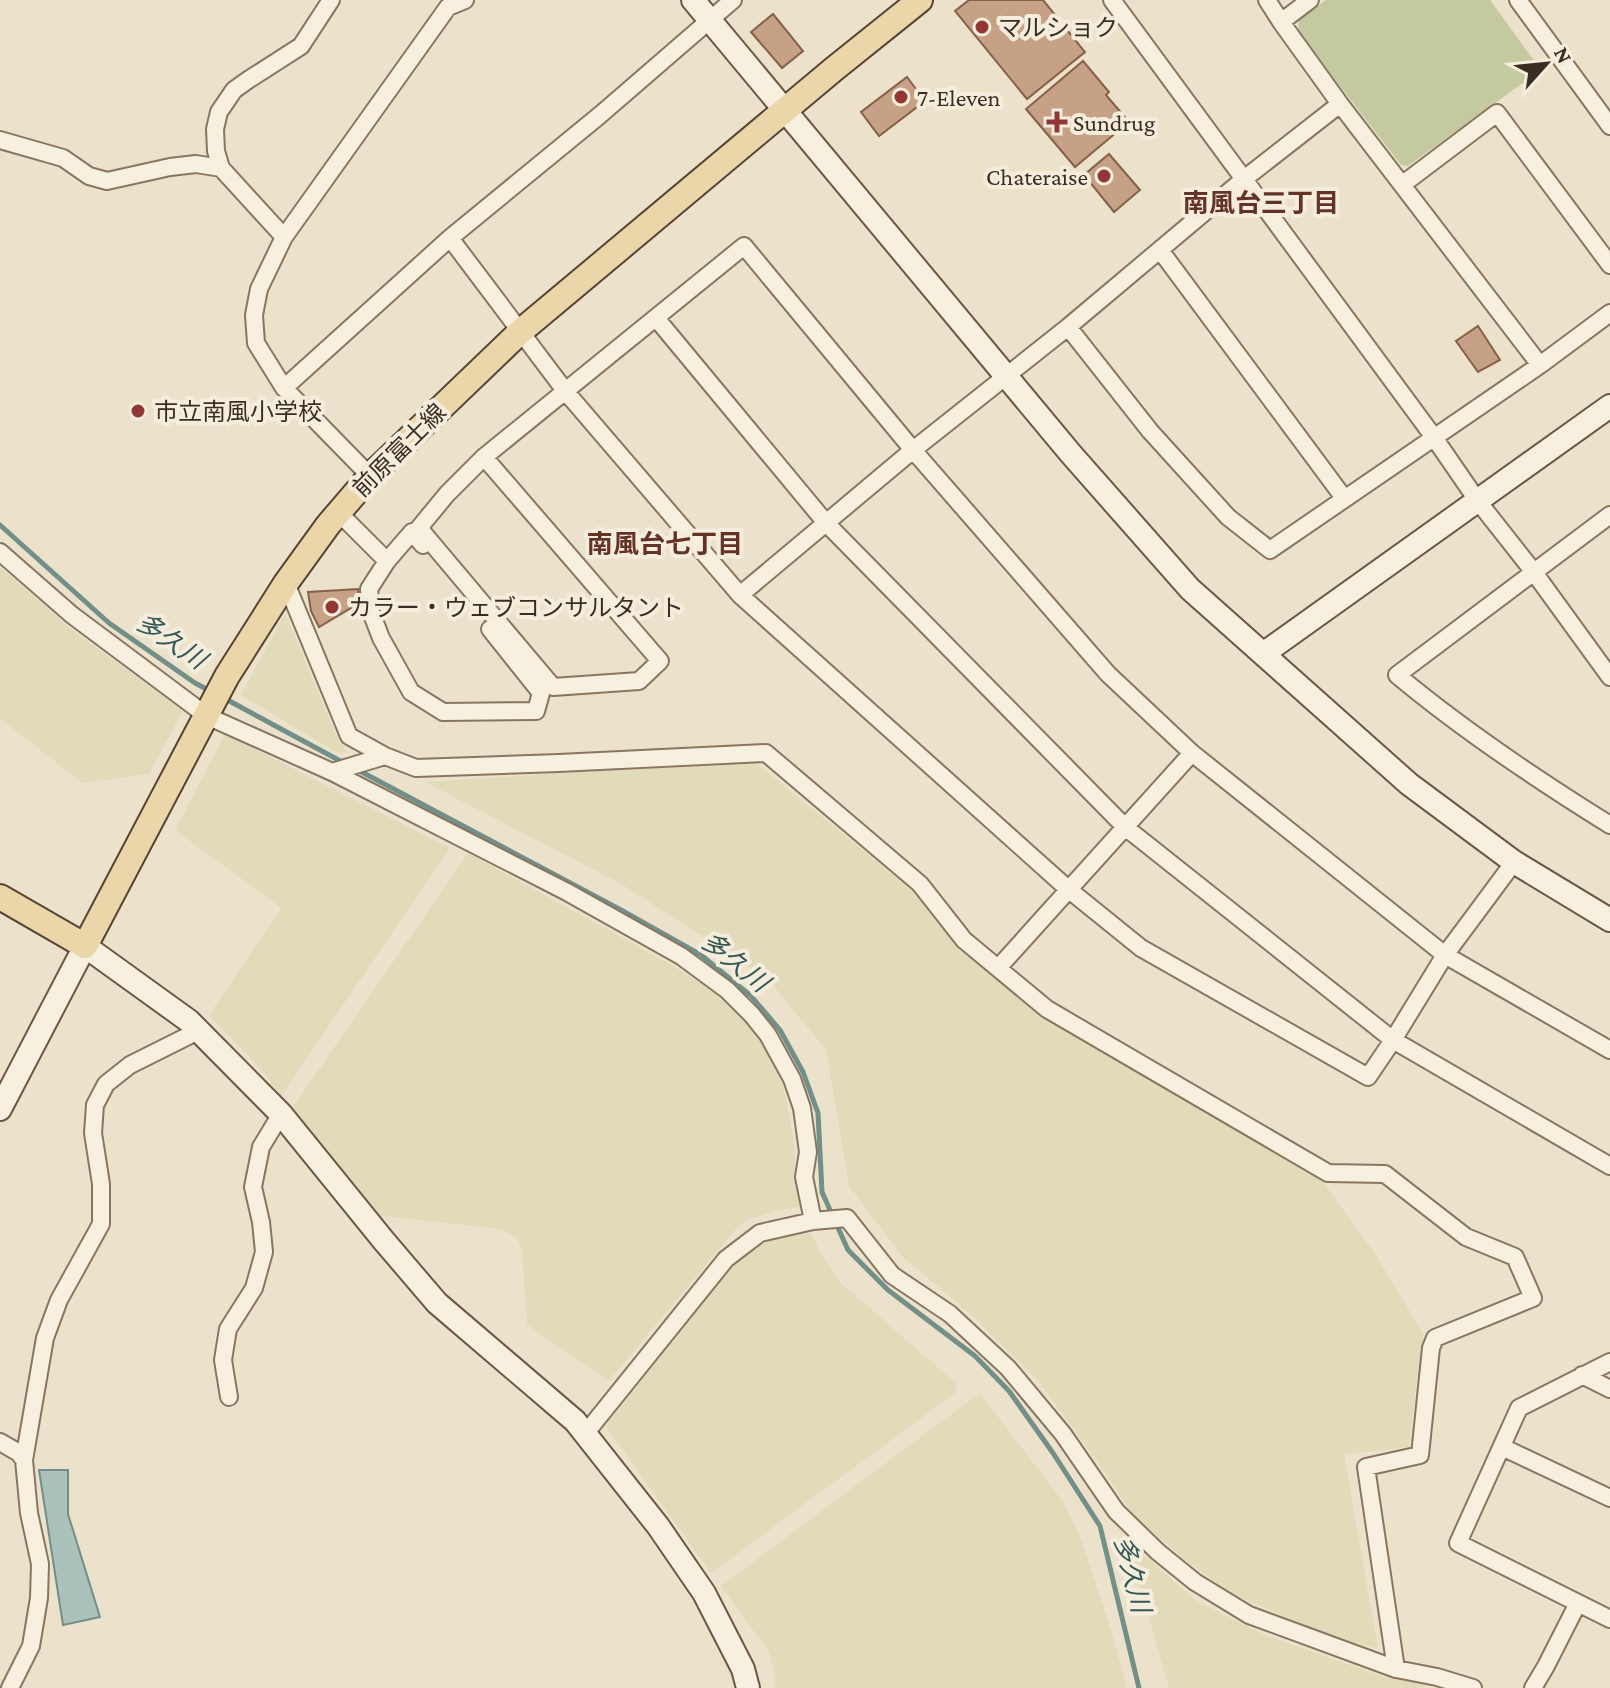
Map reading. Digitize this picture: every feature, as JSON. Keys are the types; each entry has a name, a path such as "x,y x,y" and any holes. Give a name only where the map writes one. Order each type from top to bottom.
{"main road":[{"name":"前原富士線","path":"85,946 227,676 286,583 370,476 521,331 920,0"},
{"path":"0,897 85,946"}],"street":[{"path":"284,237 221,168 215,129 219,112 234,90 301,46 331,0"},
{"path":"370,476 284,388 256,343 254,315 259,289 284,237 448,7 465,0"},
{"path":"693,0 1071,454 1190,589 1409,784 1514,862 1610,920"},
{"path":"284,388 450,238 600,115 733,0"},
{"path":"1112,0 1610,677"},
{"path":"1267,0 1340,104 1540,365"},
{"path":"1281,22 1310,0"},
{"path":"1518,0 1610,126"},
{"path":"740,595 1244,179 1340,104"},
{"path":"1403,184 1497,113 1610,265"},
{"path":"0,140 63,158 89,176 107,181 196,164 221,168"},
{"path":"450,238 566,392 740,595 1068,889 1141,948 1368,1077 1445,955 1514,862"},
{"path":"484,457 660,661 639,681 553,687 419,528 484,457 744,246 913,450 1108,674 1192,753 1445,955 1610,1050"},
{"path":"1160,250 1344,498"},
{"path":"1068,327 1150,431 1228,517 1270,550 1540,365 1610,313"},
{"path":"656,318 826,523 1125,827 1393,1040 1610,1166"},
{"path":"1263,654 1610,406"},
{"path":"339,513 387,561"},
{"path":"1610,515 1397,675 1537,780 1610,825"},
{"path":"412,532 541,693 536,711 443,712 411,692 381,638 371,612 369,589 387,561 412,532"},
{"path":"0,552 72,615 207,716 339,770 624,923 681,956 727,990 768,1035 797,1093 808,1152 804,1177 819,1220"},
{"path":"286,583 349,736 385,756 416,768 766,753 920,884 964,940 1047,1009 1328,1173 1385,1174 1466,1237 1515,1257 1533,1298 1435,1338 1431,1348 1420,1455 1366,1467 1396,1669"},
{"path":"998,968 1192,753"},
{"path":"339,770 385,756"},
{"path":"0,1109 85,946 189,1021 281,1114 437,1303 575,1421 658,1526 704,1593 743,1669 748,1688"},
{"path":"10,1688 31,1646 39,1598 40,1564 29,1513 24,1460 45,1338 59,1300 101,1224 101,1184 93,1133 95,1105 106,1084 130,1065 198,1031"},
{"path":"229,1397 223,1360 228,1329 254,1288 264,1252 253,1187 261,1147 281,1114"},
{"path":"585,1434 726,1259 760,1233 819,1220 847,1218 892,1275 950,1314 1008,1368 1063,1434 1116,1511 1158,1552 1195,1582 1249,1615 1396,1669 1437,1682 1473,1688"},
{"path":"1610,1362 1519,1408 1458,1543 1610,1619"},
{"path":"1582,1375 1610,1389"},
{"path":"0,1442 19,1453 24,1460"},
{"path":"1502,1447 1610,1498"},
{"path":"1533,1688 1578,1603"}],"shaded area":[{"path":"0,567 71,629 183,711 149,774 83,783 0,719"},
{"path":"285,613 335,732 347,753 334,751 241,695"},
{"path":"225,734 450,848 281,1096 260,1068 209,1015 281,908 175,830"},
{"path":"754,761 911,890 960,951 1071,1032 1323,1182 1376,1255 1423,1333 1409,1447 1344,1454 1378,1649 1328,1635 1232,1594 1135,1517 1036,1378 970,1314 902,1256 849,1186 826,1050 767,978 621,884 425,782"},
{"path":"468,853 672,965 726,1000 759,1038 784,1088 793,1135 799,1207 748,1220 735,1230 609,1381 527,1323 522,1249 517,1238 501,1229 381,1216 291,1110"},
{"path":"811,1233 822,1256 842,1284 957,1384 955,1393 711,1573 607,1428 608,1423 734,1265 757,1246 778,1237"},
{"path":"980,1393 1064,1503 1081,1539 1127,1688 775,1688 776,1678 768,1649 721,1586"},
{"path":"1126,1539 1195,1600 1265,1635 1384,1677 1425,1685 1425,1688 1169,1688"}],"green space":[{"path":"1326,0 1490,0 1541,70 1408,166 1401,165 1298,32 1299,19"}],"water":[{"path":"39,1470 68,1470 68,1514 100,1617 63,1625"}],"building":[{"path":"969,0 1043,0 1085,52 1027,99 955,11"},
{"path":"773,14 803,51 782,68 751,32"},
{"path":"1083,61 1129,122 1075,167 1026,109"},
{"path":"907,77 925,101 879,136 861,112"},
{"path":"1109,154 1140,190 1114,212 1084,175"},
{"path":"1478,326 1500,360 1478,372 1456,341"},
{"name":"カラー・ウェブコンサルタント","path":"358,589 361,602 319,627 311,611 308,592"}],"waterway":[{"name":"多久川","path":"0,525 109,623 210,691"},
{"name":"多久川","path":"222,697 344,763"},
{"name":"多久川","path":"356,769 701,955 751,996 780,1030 803,1072 818,1113 822,1192 848,1250 888,1290 975,1356 1009,1391 1053,1453 1100,1526 1139,1688"}],"place":[{"name":"マルショク","path":"982,27"},
{"name":"7-Eleven","path":"901,97"},
{"name":"Sundrug","path":"1057,122"},
{"name":"Chateraise","path":"1104,176"},
{"name":"市立南風小学校","path":"138,411"},
{"name":"カラー・ウェブコンサルタント","path":"332,607"}],"district":[{"name":"南風台三丁目","path":"1261,203"},
{"name":"南風台七丁目","path":"665,544"}]}
